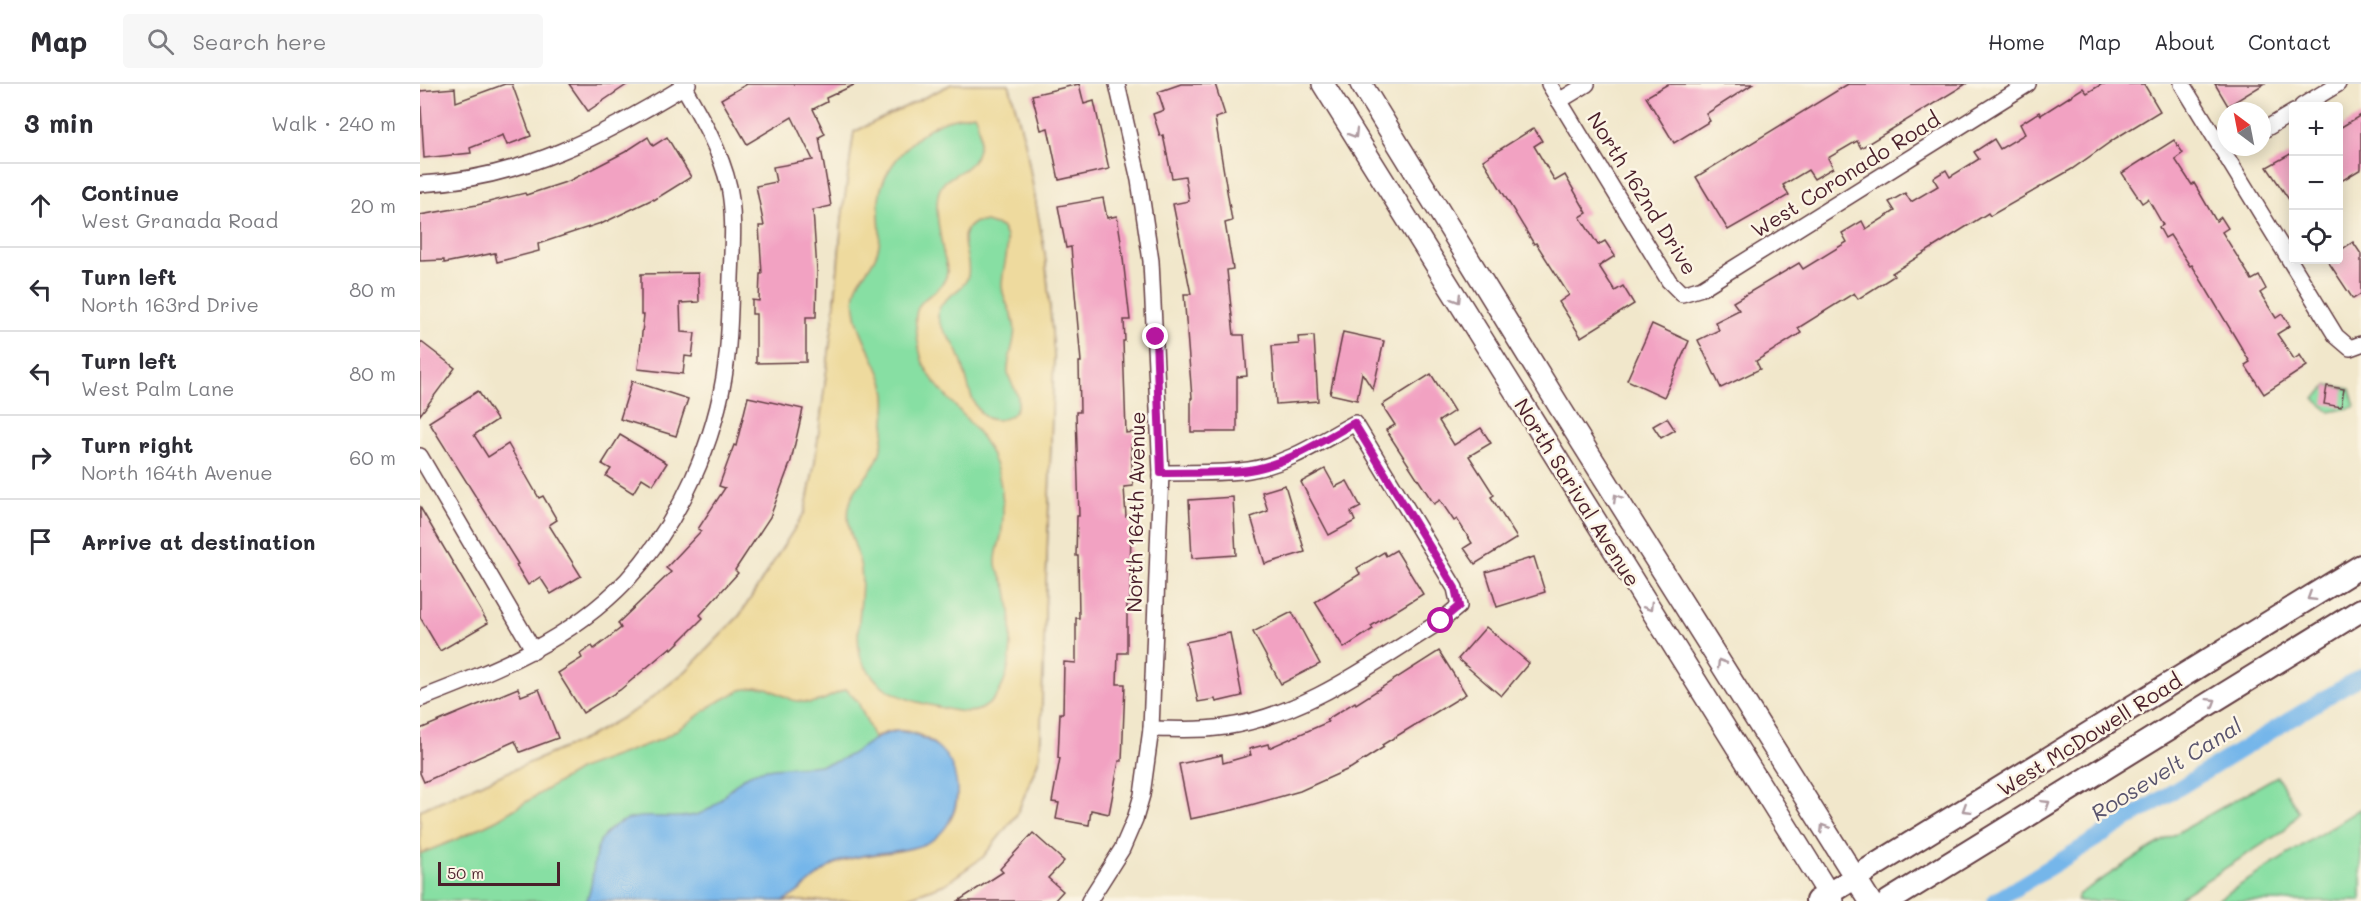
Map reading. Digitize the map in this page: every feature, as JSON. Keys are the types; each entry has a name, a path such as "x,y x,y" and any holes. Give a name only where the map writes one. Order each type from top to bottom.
{"main road":[{"name":"North Sarival Avenue","path":"1323,84 1826,899"},
{"name":"North Sarival Avenue","path":"1361,84 1559,406 1870,901"},
{"name":"West McDowell Road","path":"1826,899 1855,877 2361,566"},
{"name":"West McDowell Road","path":"1889,901 2361,610"}],"street":[{"name":"North 164th Avenue","path":"1089,901 1122,849 1136,819 1142,795 1150,729 1161,473 1151,261 1138,180 1117,84"},
{"name":"North 162nd Drive","path":"1549,84 1669,280 1682,294"},
{"path":"1560,101 1587,84"},
{"name":"West Coronado Road","path":"1682,294 1702,288 2028,84"},
{"path":"2182,84 2217,133"},
{"path":"2309,102 2338,84"},
{"path":"420,184 489,175 530,165 604,134 685,85 716,149 729,187 732,239 729,335 726,364 715,414 697,468 686,491 648,554 626,580 598,606 563,633 499,669 420,699"},
{"path":"2271,126 2289,115"},
{"path":"2233,156 2336,336 2355,346"},
{"path":"1150,729 1223,727 1276,715 1323,694 1441,621 1459,606 1455,588 1354,423 1300,453 1274,464 1233,472 1161,473"},
{"path":"420,456 534,651"}],"green space":[{"path":"952,84 1009,84 1025,142 1045,254 1054,355 1040,756 1017,814 983,857 898,901 420,901 420,810 585,739 639,708 686,671 740,615 805,512 815,462 854,132"},
{"path":"2329,385 2350,389 2355,407 2330,412 2314,399"},
{"path":"2277,776 2299,812 2285,830 2174,901 2076,901 2079,894 2147,850"},
{"path":"2361,808 2361,901 2215,901"}],"sand":[{"path":"952,84 1009,84 1025,142 1045,254 1054,355 1040,756 1017,814 983,857 945,884 898,901 783,901 832,865 851,859 916,847 937,836 952,818 957,797 955,777 946,758 933,743 915,733 895,731 874,738 858,702 846,689 823,700 810,703 792,700 767,688 757,687 741,690 714,704 662,739 580,769 498,819 420,854 420,810 585,739 639,708 686,671 740,615 805,512 815,462 854,132","holes":["974,114 979,134 976,156 967,167 943,184 938,195 938,224 947,273 939,287 918,307 916,315 919,347 927,371 987,446 1002,490 1002,525 996,564 1007,590 1011,620 1010,655 1002,687 993,700 981,709 966,712 904,698 881,685 864,665 858,644 862,590 861,569 850,531 848,515 853,495 878,458 884,430 886,409 884,384 859,327 854,302 858,285 878,249 881,188 892,165 900,155 929,129 939,123","976,222 986,222 1001,227 1007,241 1002,285 1015,329 1008,373 1018,402 1014,412 1000,420 984,416 975,405 960,356 938,317 941,305 966,281 969,267 964,246 965,233"]}],"water":[{"path":"899,731 925,739 940,749 951,763 954,772 957,795 952,816 939,835 930,841 909,849 858,856 838,862 794,895 782,901 586,901 595,856 601,839 617,824 640,817 687,817 699,814 713,806 735,784 748,775 769,769 824,765 851,754 881,736"}],"building":[{"path":"505,84 512,84 531,136 507,145 503,135 470,148 471,153 424,158 420,91 455,88 456,102"},
{"path":"569,84 628,84 588,111"},
{"path":"747,84 856,84 826,98 827,102 813,109 825,134 819,137 831,206 813,210 817,271 816,317 806,317 806,362 756,363 756,314 752,314 752,300 759,301 760,274 762,274 759,226 764,226 756,186 776,182 773,167 813,160 792,117 747,144 721,99"},
{"path":"1079,84 1084,104 1094,101 1109,169 1059,180 1048,128 1041,130 1032,95"},
{"path":"1181,84 1215,84 1225,115 1215,118 1232,221 1225,223 1233,269 1227,270 1234,335 1244,335 1247,376 1237,377 1237,432 1191,432 1192,398 1184,294 1191,294 1173,204 1189,201 1185,176 1172,178 1163,135 1160,136 1153,114 1164,110 1158,92"},
{"path":"1668,84 1753,84 1706,114 1710,121 1674,143 1646,97"},
{"path":"1848,84 1966,84 1861,148 1857,141 1828,158 1833,168 1814,179 1808,170 1783,185 1789,195 1728,230 1696,177"},
{"path":"2102,84 2144,84 2160,111 2072,169 1990,216 1988,213 1892,273 1894,276 1858,299 1854,293 1798,328 1801,333 1756,361 1760,369 1721,388 1698,340 1719,330 1715,322 1739,310 1733,302 1799,263 1803,269 1847,242 1842,233 1862,221 1866,229 1895,211 1889,202 1905,193 1911,202 1938,186 1933,178 1946,170 1950,177 1979,159 1974,152 1994,139 2000,149 2025,134 2020,124 2039,112 2041,115 2083,88 2087,93"},
{"path":"2215,84 2264,84 2235,102 2226,102"},
{"path":"2361,115 2361,169 2343,180 2343,156 2343,126"},
{"path":"1534,128 1542,141 1534,146 1555,181 1565,175 1587,213 1580,217 1598,245 1605,241 1615,256 1599,266 1615,291 1623,286 1634,304 1581,337 1559,302 1569,295 1536,243 1534,244 1483,160"},
{"path":"648,137 653,146 667,137 691,177 654,200 601,224 538,244 539,251 497,262 495,253 444,263 444,260 420,261 420,215 477,205 525,193 526,195 569,181 625,152"},
{"path":"2174,140 2183,153 2175,159 2192,185 2194,183 2216,221 2221,217 2228,228 2222,232 2252,280 2259,276 2266,289 2260,293 2276,318 2282,314 2290,326 2277,334 2294,359 2300,355 2307,366 2264,394 2245,365 2250,362 2192,265 2190,266 2170,235 2165,238 2159,227 2163,225 2148,199 2142,203 2122,173"},
{"path":"2289,155 2289,200 2267,167"},
{"path":"1103,198 1107,218 1117,216 1121,241 1130,320 1124,320 1125,341 1123,341 1126,433 1134,432 1134,445 1131,445 1133,486 1124,487 1126,517 1131,517 1127,653 1118,653 1117,684 1125,684 1122,761 1119,761 1109,814 1091,810 1089,825 1056,819 1059,803 1052,802 1060,758 1058,758 1060,713 1063,713 1064,662 1076,663 1076,618 1079,618 1078,556 1076,556 1077,516 1079,516 1076,412 1080,412 1079,362 1081,362 1071,247 1066,248 1058,206"},
{"path":"2353,242 2361,254 2361,294 2353,299 2330,264 2343,264 2343,249"},
{"path":"698,273 699,302 680,303 681,332 695,333 692,357 685,356 683,374 638,369 644,315 641,315 641,274"},
{"path":"1652,324 1689,341 1664,397 1627,380"},
{"path":"1343,332 1384,341 1373,390 1362,373 1357,400 1330,394"},
{"path":"1314,336 1318,401 1276,404 1272,346 1299,344 1298,337"},
{"path":"420,341 455,368 420,415"},
{"path":"1431,374 1454,411 1439,421 1454,445 1481,428 1491,443 1469,456 1494,495 1491,497 1517,538 1475,564 1464,548 1472,543 1457,519 1454,521 1440,500 1434,504 1386,430 1395,425 1382,405"},
{"path":"632,381 688,399 676,436 620,419"},
{"path":"2327,386 2344,389 2341,407 2324,404"},
{"path":"478,391 497,420 474,435 488,457 508,444 539,498 543,496 557,520 549,525 581,576 551,594 540,577 528,585 516,565 518,564 429,422"},
{"path":"748,397 803,409 791,461 770,517 735,570 738,573 700,615 703,618 672,649 671,647 620,690 583,713 558,673 582,658 580,654 592,646 594,649 621,628 618,623 671,572 666,568 701,531 698,529 725,488 719,486 734,445 736,446"},
{"path":"1667,418 1675,430 1661,438 1653,426"},
{"path":"620,435 667,463 653,485 642,478 633,493 606,476 611,469 602,464"},
{"path":"1325,469 1335,487 1347,481 1361,507 1351,512 1355,521 1329,535 1301,482"},
{"path":"1285,485 1305,552 1265,564 1251,517 1268,511 1262,492"},
{"path":"1233,497 1236,555 1192,558 1189,500"},
{"path":"420,507 488,623 440,651 420,617"},
{"path":"1396,550 1423,594 1371,626 1373,629 1344,648 1315,602 1360,574 1357,568 1384,552 1386,556"},
{"path":"1534,557 1545,592 1497,607 1486,572"},
{"path":"1292,612 1320,664 1281,684 1253,632"},
{"path":"1486,627 1529,663 1501,696 1458,659"},
{"path":"1230,633 1242,696 1216,702 1215,699 1198,702 1186,642"},
{"path":"1439,651 1466,694 1382,745 1384,747 1351,768 1300,791 1233,810 1190,819 1179,764 1222,755 1223,763 1251,755 1249,749 1268,744 1269,748 1328,722 1326,720 1355,702 1356,704"},
{"path":"518,688 521,696 539,689 558,738 520,752 515,741 424,782 420,773 420,729"},
{"path":"1033,833 1064,861 1048,878 1063,891 1054,901 958,901 1003,872 1000,869"}],"waterway":[{"name":"Roosevelt Canal","path":"1995,901 2361,676"}],"route":[{"path":"1156,337 1161,473 1251,470 1274,464 1300,453 1354,423 1455,588 1459,606 1441,621"}]}
